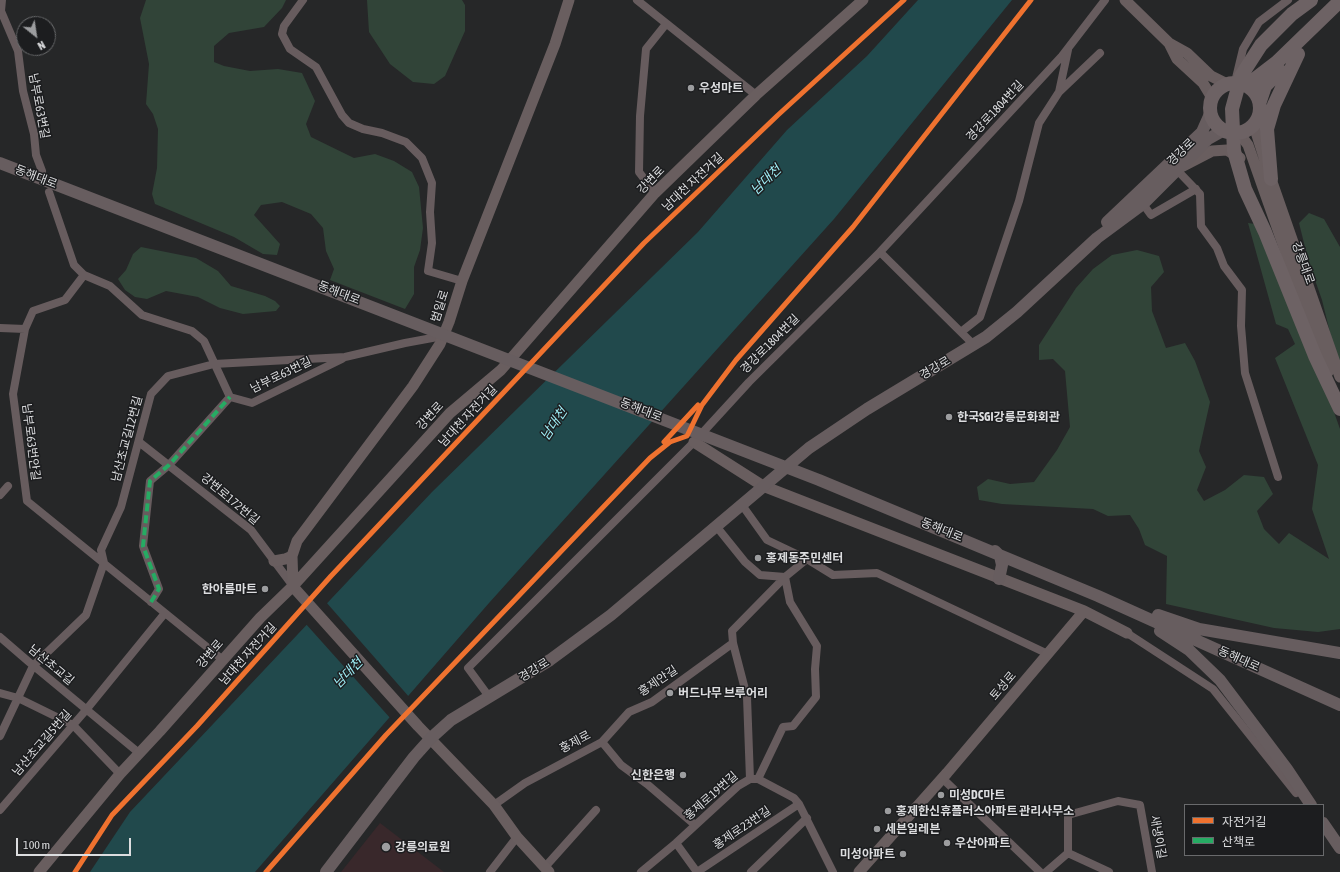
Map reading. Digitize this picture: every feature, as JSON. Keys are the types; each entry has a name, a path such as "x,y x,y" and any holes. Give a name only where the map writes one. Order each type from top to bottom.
{"highway":[{"path":"1311,0 1292,14 1261,45 1241,76 1232,109 1234,151 1245,189 1265,232 1315,356 1340,408"},
{"path":"1340,1 1277,62 1236,84 1216,91 1212,98 1210,114 1214,122 1224,130 1239,133 1250,129 1256,123 1260,115 1260,101 1269,81 1340,14"},
{"path":"1271,179 1267,129 1274,105 1298,54"},
{"path":"1236,84 1254,91 1260,101"}],"main road":[{"name":"경강로","path":"1097,238 1108,221 1202,132 1210,114"},
{"name":"경강로","path":"326,872 414,757 431,738 451,720 490,698 550,660 598,624 809,448 867,409 974,345 1017,312 1097,238 1143,204 1208,139 1224,130"},
{"name":"동해대로","path":"0,163 819,480 995,551 1340,705"},
{"path":"995,551 1000,556 1002,565 1002,573 999,579"},
{"path":"1086,591 1199,629 1340,654"},
{"path":"1098,596 1165,633 1189,650 1220,680 1287,769 1310,804"},
{"path":"1319,650 1340,647"},
{"path":"1324,824 1340,848"}],"street":[{"name":"남부로63번길","path":"2,0 1,11 18,51 23,91 34,134 36,154 42,171"},
{"path":"303,0 283,30 282,34 290,49 316,67 342,115 349,123 363,129 382,133 406,142 422,158 432,183 430,212 432,243 428,271 462,281"},
{"name":"범일로","path":"295,588 292,556 296,541 413,386 443,336 462,281 555,44 569,0"},
{"path":"637,0 756,95"},
{"name":"강변로","path":"39,872 120,774 260,618 295,588 450,412 501,370 655,194 756,95 863,0"},
{"name":"경강로1804번길","path":"490,698 468,668 694,442 749,382 880,252 992,134 1068,47 1105,0"},
{"path":"1125,0 1169,43 1187,53 1211,76 1236,84 1243,49 1259,22 1288,0"},
{"path":"655,194 639,172 640,116 646,49 666,24"},
{"path":"1169,43 1177,59 1203,83 1212,98"},
{"path":"1059,92 1068,47"},
{"path":"961,332 980,317 1020,201 1039,123 1059,92 1100,53"},
{"name":"강릉대로","path":"1256,123 1256,132 1271,179 1340,377"},
{"name":"강릉대로","path":"1239,133 1248,145 1340,404"},
{"path":"1257,171 1242,159 1227,150 1212,151 1178,169 1200,194 1201,226 1217,248 1224,266 1242,290 1241,326 1245,372 1278,477"},
{"path":"1143,204 1151,215 1196,189"},
{"path":"49,192 74,265 84,275 110,286 142,315 192,331 204,341 230,396 169,465 150,481 143,546 159,589 151,602"},
{"path":"880,252 974,345"},
{"name":"남부로63번안길","path":"84,275 65,300 33,311 25,329 13,394 26,501 104,563"},
{"path":"0,328 25,329"},
{"name":"남산초교길12번길","path":"33,666 86,615 104,563 101,550 121,507 151,394 168,376 214,364 345,357 443,336"},
{"name":"남부로63번길","path":"230,396 252,403 345,357"},
{"name":"강변로172번길","path":"139,442 251,530 295,588"},
{"path":"694,442 763,486 1084,611 1127,633 1212,689 1281,772 1304,804"},
{"path":"0,494 8,486"},
{"path":"742,505 767,540 807,559 833,575 877,573 1048,654"},
{"path":"716,526 745,562 760,574 785,577"},
{"path":"274,561 286,559 292,556"},
{"path":"754,779 747,697 732,643 732,631 785,577 807,559"},
{"path":"104,563 223,660"},
{"path":"754,779 783,727 793,726 816,697 815,669 817,646 790,602 785,577"},
{"path":"295,588 418,726 494,805 517,837 547,870 596,810"},
{"name":"토성로","path":"859,872 942,778 1084,611"},
{"path":"86,710 165,613"},
{"name":"남산초교길","path":"0,637 139,753"},
{"name":"홍제안길","path":"602,742 629,712 652,702 732,643"},
{"path":"0,736 33,666"},
{"path":"0,693 18,698 73,725 120,774"},
{"name":"남산초교길5번길","path":"0,810 86,710"},
{"name":"홍제로","path":"494,805 525,783 602,742 621,765 647,784 695,826"},
{"path":"942,778 1040,872"},
{"name":"홍제로19번길","path":"641,872 676,843 738,786 754,779 794,798 800,804 833,872"},
{"name":"새냉이길","path":"1068,853 1068,815 1118,801 1140,805 1152,872"},
{"name":"홍제로23번길","path":"697,872 800,804"},
{"path":"751,872 807,818"},
{"path":"1324,831 1340,854"},
{"path":"490,872 517,837"},
{"path":"676,843 697,872"},
{"path":"1046,872 1068,853 1109,872"}],"shaded area":[{"name":"강릉의료원","path":"380,823 444,872 341,872"}],"green space":[{"path":"146,0 286,0 282,8 264,27 229,33 214,46 214,62 224,66 250,71 278,69 302,73 315,101 306,124 311,137 354,158 375,154 394,161 412,172 419,187 423,228 420,250 414,267 414,294 405,309 330,280 334,269 326,251 323,228 311,214 282,202 261,205 254,215 280,244 277,255 263,254 234,237 155,204 152,194 157,168 158,129 153,114 146,104 149,64 140,18"},
{"path":"367,0 462,0 465,5 465,31 445,76 434,84 413,82 390,64 369,32"},
{"path":"1309,213 1324,219 1340,247 1340,373 1322,300 1309,263 1299,223"},
{"path":"1248,223 1255,224 1301,319 1340,429 1340,629 1318,632 1274,628 1166,604 1167,556 1145,545 1139,529 1130,515 1108,516 1093,509 1002,504 979,500 977,487 988,479 1010,484 1034,482 1057,450 1070,427 1065,371 1053,359 1039,360 1039,345 1076,288 1093,269 1112,255 1137,250 1159,256 1164,272 1151,287 1152,311 1166,348 1185,343 1195,361 1210,402 1199,451 1206,467 1197,490 1204,501 1225,490 1244,475 1264,477 1273,494 1257,511 1264,529 1279,544 1289,533 1329,559 1312,509 1318,465 1275,358 1295,344 1288,329 1276,324"},
{"path":"141,247 196,258 218,271 231,286 265,296 275,301 280,306 276,311 243,314 220,308 198,297 166,291 147,299 135,297 125,290 118,279 126,270 133,254"}],"water":[{"name":"남대천","path":"918,0 1012,0 834,219 489,603 255,872 90,872 130,812 432,492 698,232 787,130 867,56"}],"pier":[{"path":"326,602 410,698 391,719 305,623"}],"marked path":[{"path":"151,602 159,589 143,546 150,481 169,465 230,397"}],"cycle path":[{"name":"남대천 자전거길","path":"75,872 112,815 197,726 331,576 644,243 778,115 904,0"},
{"path":"266,872 386,735 650,458 670,442 687,436 702,405 736,360 853,227 1031,0"},
{"path":"664,442 698,405"}],"place":[{"name":"우성마트","path":"691,88"},
{"name":"한국SGI강릉문화회관","path":"949,417"},
{"name":"홍제동주민센터","path":"758,558"},
{"name":"한아름마트","path":"265,589"},
{"name":"버드나무 브루어리","path":"670,693"},
{"name":"신한은행","path":"683,775"},
{"name":"미성DC마트","path":"941,795"},
{"name":"홍제한신휴플러스아파트 관리사무소","path":"888,811"},
{"name":"세븐일레븐","path":"877,829"},
{"name":"우산아파트","path":"947,843"},
{"name":"강릉의료원","path":"386,847"},
{"name":"미성아파트","path":"903,854"}]}
